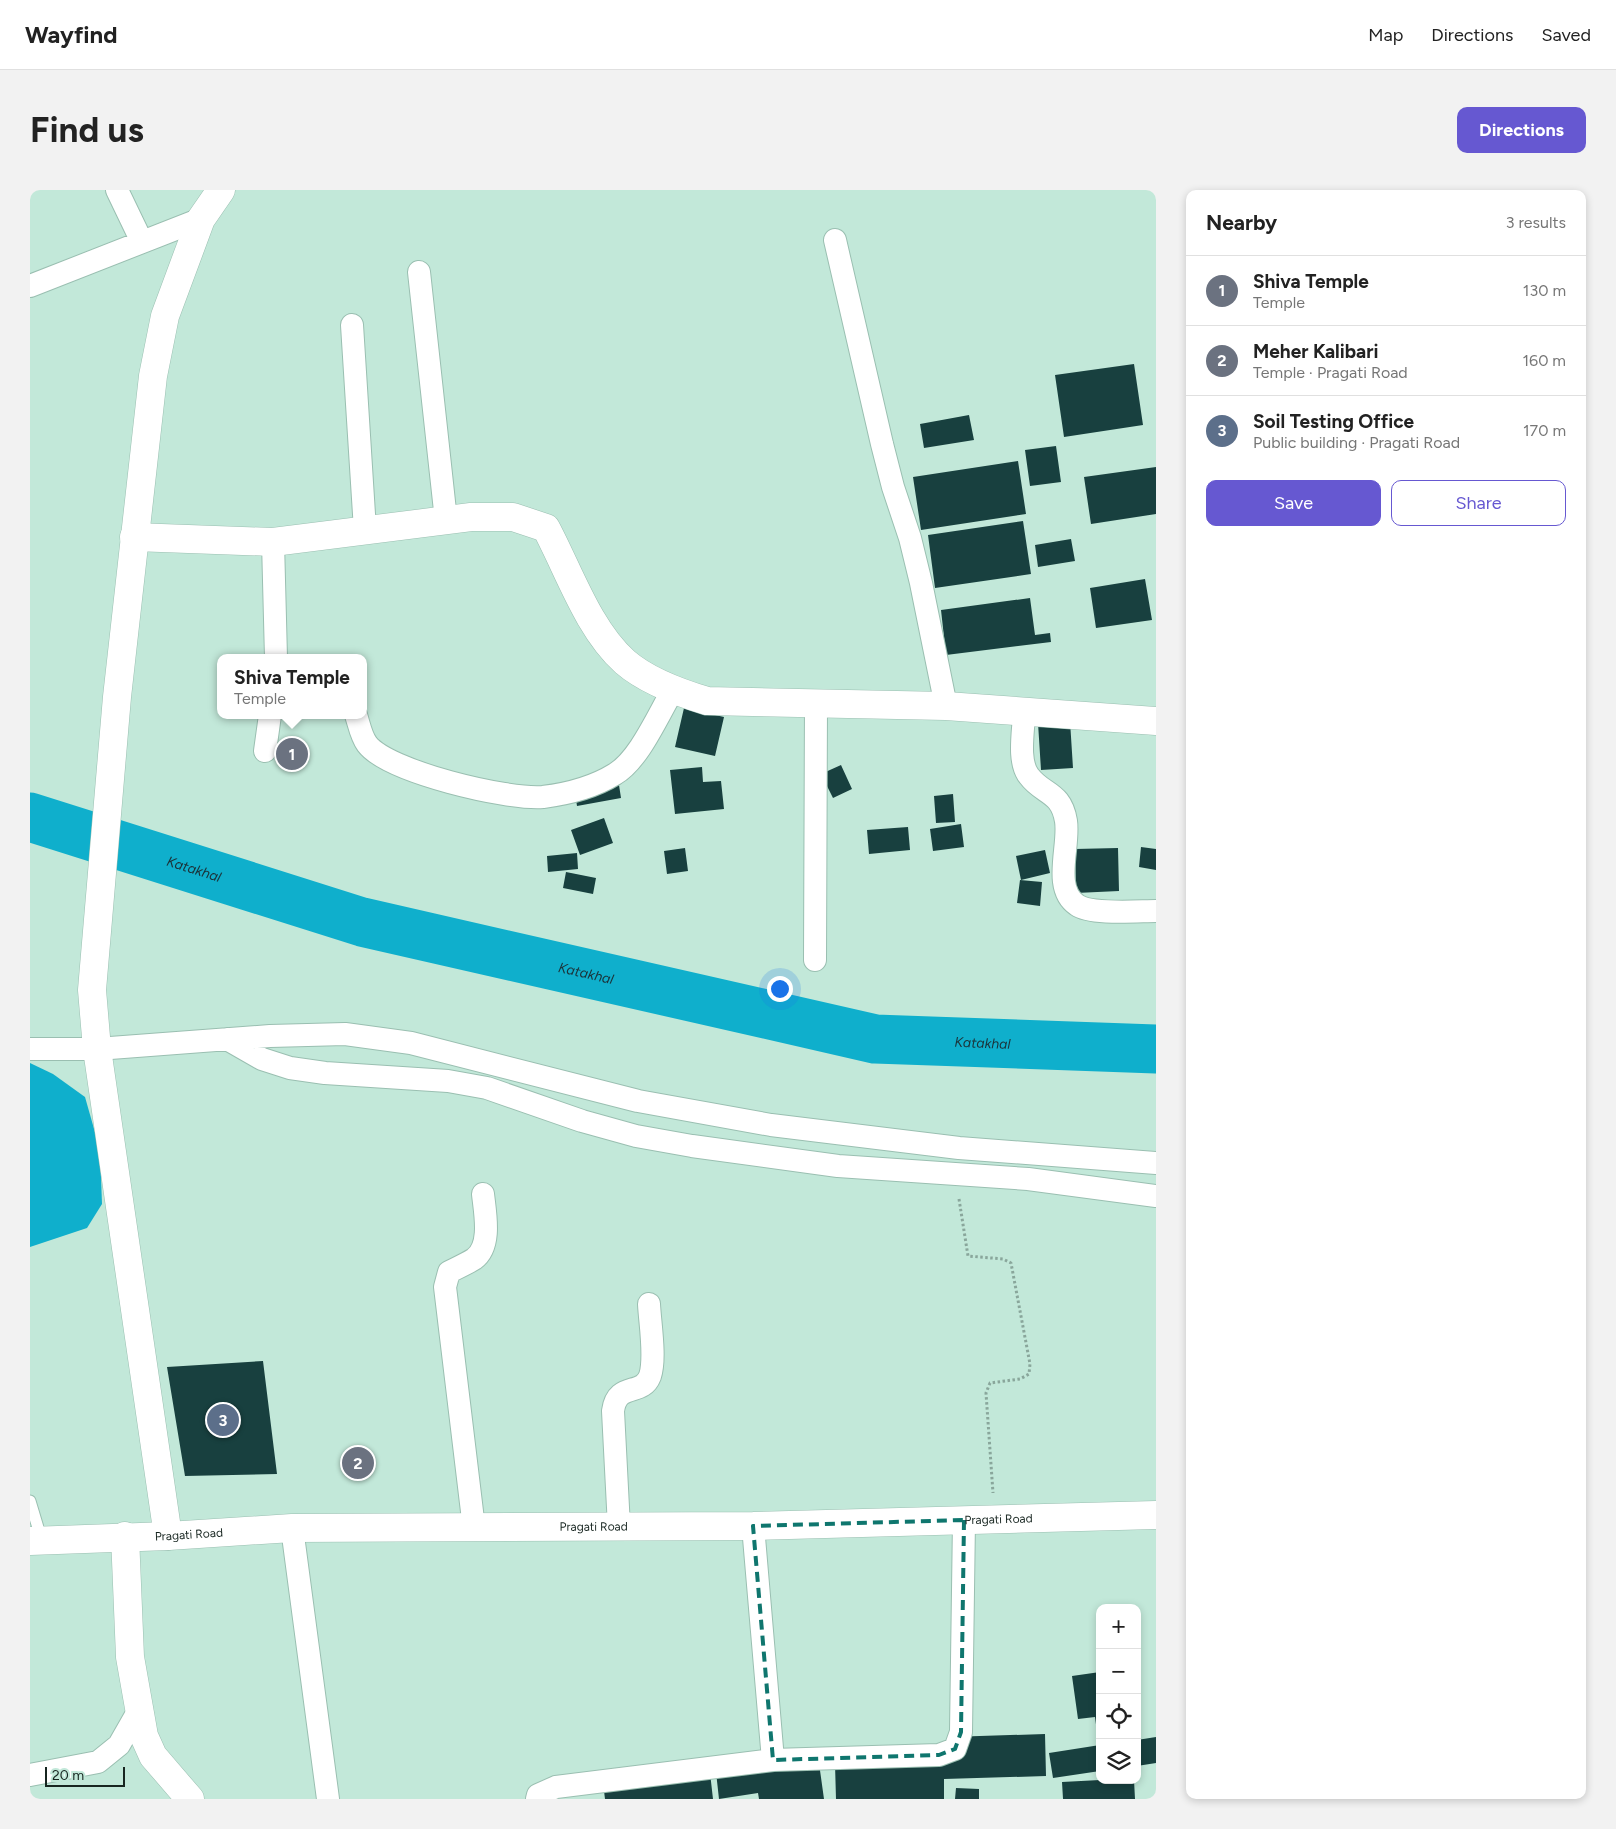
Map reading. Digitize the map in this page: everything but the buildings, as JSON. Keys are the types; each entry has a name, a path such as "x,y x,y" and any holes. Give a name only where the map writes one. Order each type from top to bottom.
{"street":[{"path":"117,190 142,242"},
{"path":"168,1536 97,1049 92,990 117,697 152,376 166,316 201,219 221,190"},
{"path":"30,286 201,219"},
{"path":"835,240 882,444 919,574 946,706"},
{"path":"419,272 446,520"},
{"path":"352,326 365,530"},
{"path":"134,537 273,542 471,517 513,517 546,528 598,631 626,662 672,690 707,702 946,706 1156,721"},
{"path":"273,542 276,654"},
{"path":"357,719 366,743 377,754 392,763 438,778 511,795 542,797 596,784 617,773 634,756 672,690"},
{"path":"815,960 816,704"},
{"path":"1024,712 1023,761 1028,775 1052,794 1061,805 1066,822 1064,882 1069,898 1078,907 1096,910 1156,911"},
{"path":"265,751 269,719"},
{"path":"30,1049 97,1049 227,1039 345,1034 410,1043 638,1101 771,1124 959,1148 1156,1163"},
{"path":"227,1039 262,1058 290,1068 325,1073 448,1082 487,1088 582,1121 636,1136 764,1158 838,1166 1037,1180 1156,1196"},
{"path":"474,1528 445,1287 448,1272 475,1258 483,1246 486,1227 483,1194"},
{"path":"619,1527 613,1411 615,1400 621,1394 643,1385 650,1376 652,1360 649,1304"},
{"name":"Pragati Road","path":"36,1541 125,1536 168,1536 292,1528 753,1526 1156,1515"},
{"path":"537,1799 538,1795 556,1787 773,1760 939,1755 955,1748 961,1732 964,1520"},
{"path":"753,1526 773,1760"},
{"path":"292,1528 328,1799"},
{"path":"125,1536 130,1657 148,1747 190,1799"},
{"path":"30,1774 98,1762 120,1746 140,1710"}],"lane":[{"path":"30,1501 36,1541"}],"path":[{"path":"956,1174 968,1256 1003,1259 1011,1263 1030,1364 1029,1374 1020,1379 990,1384 986,1393 995,1519"}],"highlighted area":[{"path":"964,1520 961,1732 955,1749 939,1755 773,1760 753,1526"}],"water":[{"path":"30,1063 53,1074 85,1097 100,1150 102,1204 87,1228 30,1247"}],"waterway":[{"name":"Katakhal","path":"30,817 362,922 875,1039 1156,1049"}],"place":[{"name":"Shiva Temple","path":"292,754"},
{"name":"Soil Testing Office","path":"223,1420"},
{"name":"Meher Kalibari","path":"358,1463"}]}
